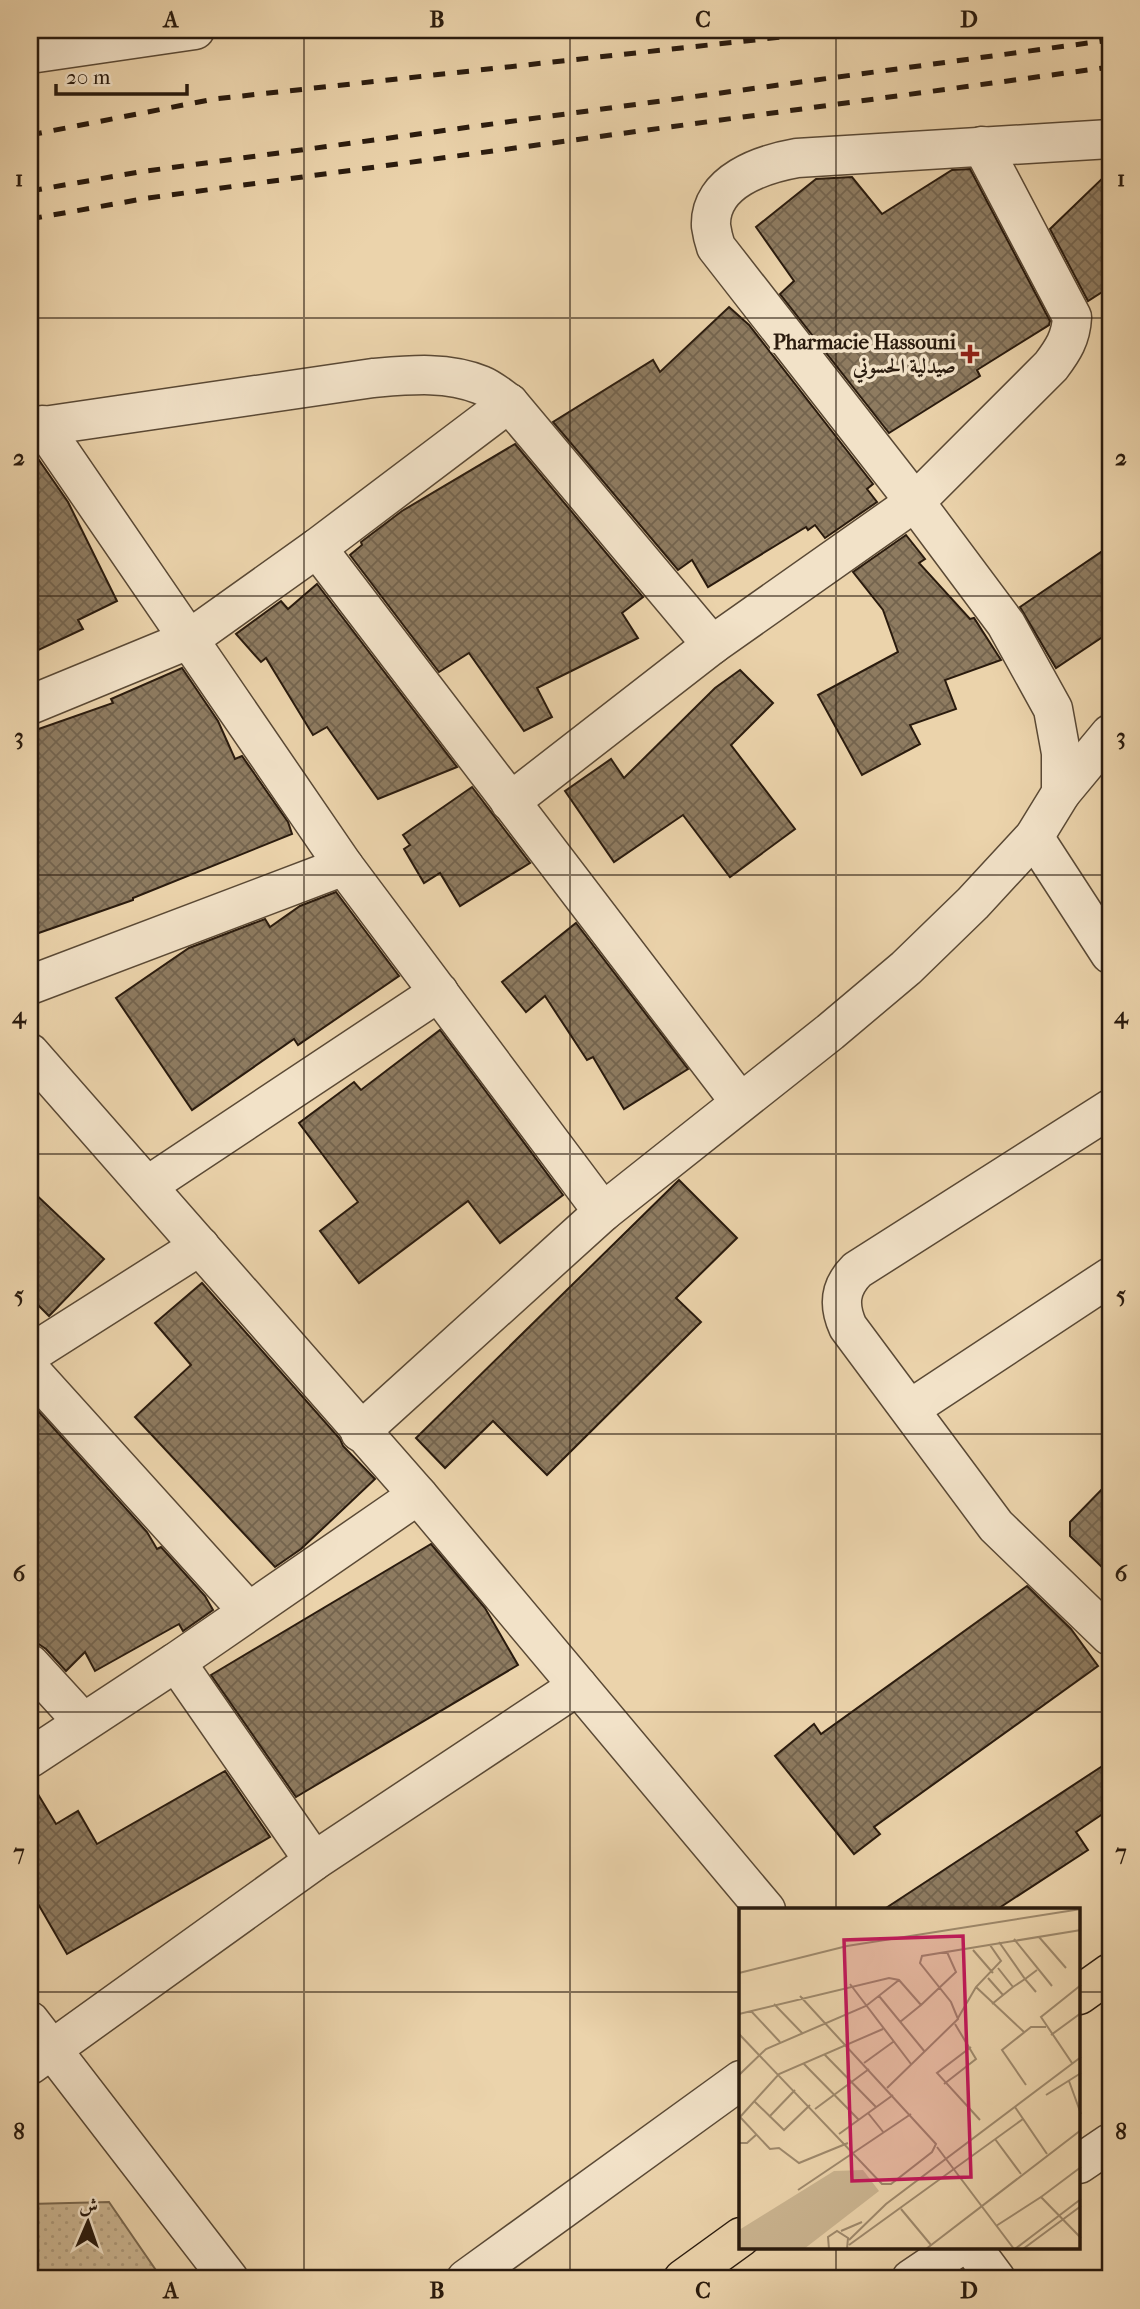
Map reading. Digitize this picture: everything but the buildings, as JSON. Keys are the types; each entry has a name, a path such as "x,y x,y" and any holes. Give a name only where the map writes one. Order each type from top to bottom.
{"main road":[{"path":"1080,1994 1110,1973"},
{"path":"683,2279 739,2238"}],"street":[{"path":"30,54 195,30"},
{"path":"1060,793 1061,753 1053,709 1006,624 915,502 716,247 711,224 715,207 724,190 737,179 774,162 797,158 1110,139"},
{"path":"510,802 712,645 915,502 1051,366 1065,347 1071,331 1072,317 982,146"},
{"path":"603,1212 344,866 36,427 373,378 419,375 456,378 483,386 509,403 712,645"},
{"path":"30,705 188,640 317,548 509,403"},
{"path":"317,548 740,1102"},
{"path":"360,1432 603,1212 830,1032 906,968 1034,837 1060,793 1110,734"},
{"path":"1034,837 1110,954"},
{"path":"30,985 344,866"},
{"path":"147,1186 439,992"},
{"path":"30,1053 418,1495 764,1908"},
{"path":"1110,1109 857,1270 849,1278 841,1302 842,1314 848,1327 996,1526 1110,1636"},
{"path":"30,1354 200,1246"},
{"path":"910,1409 1110,1277"},
{"path":"30,1370 248,1611"},
{"path":"30,1758 176,1662 418,1495"},
{"path":"176,1662 314,1861"},
{"path":"30,1664 83,1722"},
{"path":"229,2279 37,2045 578,1686"},
{"path":"466,2279 739,2081"},
{"path":"1080,2163 1110,2143"},
{"path":"911,2279 954,2250"},
{"path":"974,2250 996,2279"}],"shaded area":[{"path":"109,2202 162,2279 30,2279 30,2204"}],"railway":[{"path":"30,135 214,99 846,30"},
{"path":"30,191 139,172 1110,40"},
{"path":"30,219 148,198 1110,67"}],"place":[{"name":"Pharmacie Hassouni صيدلية الحسوني","path":"970,354"}]}
